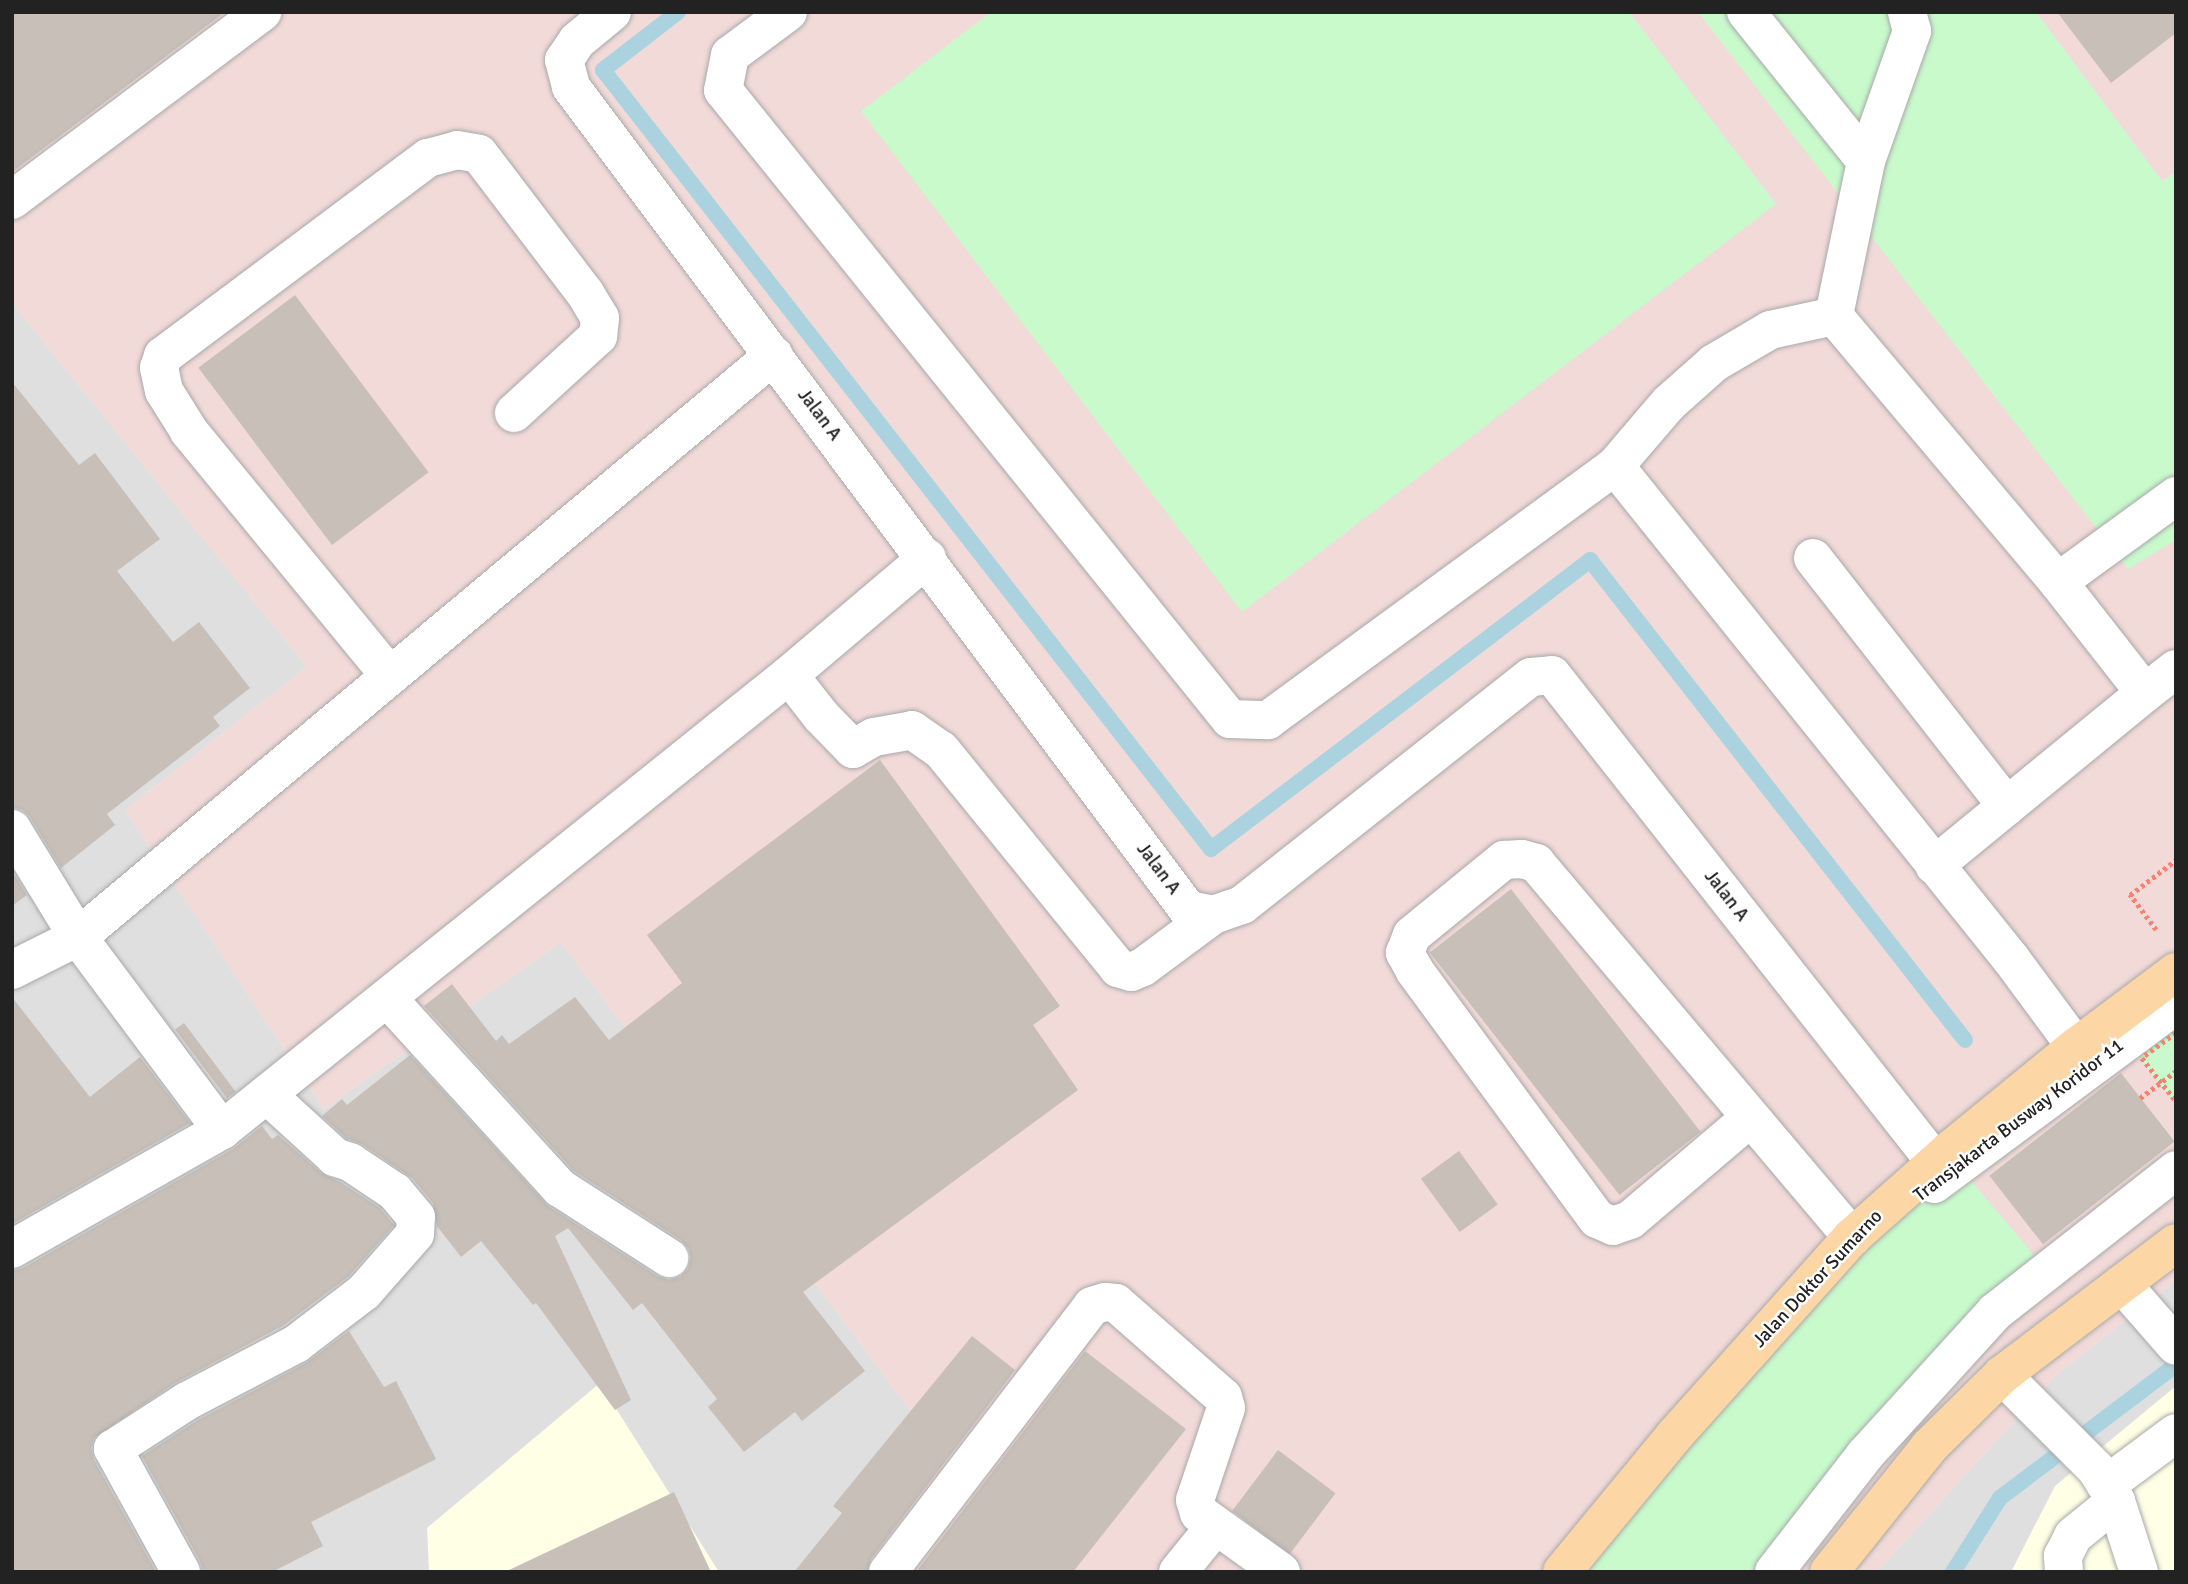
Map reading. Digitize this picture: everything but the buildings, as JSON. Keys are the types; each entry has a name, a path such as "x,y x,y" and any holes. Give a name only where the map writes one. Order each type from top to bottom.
{"main road":[{"name":"Jalan Doktor Sumarno","path":"1562,1572 1674,1436 1840,1250 1936,1163 2076,1047 2176,972"},
{"path":"1829,1572 1929,1447 2002,1375 2176,1243"}],"street":[{"path":"12,200 262,12"},
{"name":"Jalan A","path":"612,12 577,41 564,60 570,87 927,558 1188,910 1213,915 1242,905 1531,677 1552,676 1936,1163"},
{"path":"788,12 730,55 723,90 1230,719 1268,720 1615,466 1669,403 1714,363 1770,330 1834,316"},
{"path":"1746,12 1866,161"},
{"path":"1834,316 1866,161 1912,31 1907,12"},
{"path":"390,676 189,431 164,391 159,368 163,356 428,158 457,150 479,154 585,293 600,318 598,336 514,413"},
{"path":"1834,316 2058,582 2145,693"},
{"path":"12,970 78,937 774,355"},
{"path":"1615,466 2011,959 2076,1047"},
{"path":"2058,582 2176,496"},
{"path":"12,1249 222,1130 789,675 927,558"},
{"path":"1813,558 2007,806"},
{"path":"1934,866 2176,669"},
{"path":"789,675 821,716 853,749 874,737 912,730 941,750 1118,968 1131,972 1143,967 1213,915"},
{"path":"12,830 78,937 222,1130"},
{"path":"1750,1118 1630,1220 1613,1226 1597,1219 1415,971 1405,953 1412,935 1504,860 1522,859 1536,863 1750,1118 1840,1250"},
{"path":"388,999 560,1188 669,1258"},
{"name":"Transjakarta Busway Koridor 11","path":"1840,1250 2176,1005"},
{"path":"181,1572 113,1449 187,1401 296,1343 364,1292 415,1234 416,1217 395,1192 350,1162 335,1157 267,1095"},
{"path":"1774,1572 1865,1455 1995,1312 2176,1170"},
{"path":"2122,1284 2165,1333"},
{"path":"888,1572 1092,1307 1105,1302 1116,1303 1223,1397 1226,1408 1195,1500 1199,1513 1281,1572"},
{"path":"2002,1375 2103,1481 2139,1572"},
{"path":"2064,1572 2063,1556 2103,1481 2176,1433"},
{"path":"1178,1572 1216,1525"}],"path":[{"path":"2160,936 2130,895 2176,860"},
{"path":"2176,1033 2142,1058 2176,1101"},
{"path":"2140,1098 2176,1071"}],"shaded area":[{"path":"12,12 2176,12 2176,1281 2056,1375 1877,1572 802,1572 913,1414 561,942 324,1109 125,810 307,667 12,303"},
{"path":"12,303 307,667 125,810 324,1109 561,942 913,1414 802,1572 12,1572"},
{"path":"2176,1281 2176,1572 1877,1572 2056,1375"},
{"path":"600,1383 719,1572 429,1572 427,1528"},
{"path":"2176,1386 2176,1572 2011,1572 2055,1486"}],"green space":[{"path":"991,12 1629,12 1776,204 1242,612 861,111"},
{"path":"1698,12 2036,12 2162,181 2176,172 2176,540 2128,569"},
{"path":"2176,973 2176,1104 2111,1023"},
{"path":"1959,1166 2047,1271 1775,1572 1565,1572 1829,1263"}],"waterway":[{"path":"678,12 603,70 1211,849 1590,560 1965,1040"},
{"path":"1953,1572 2000,1498 2176,1365"}]}
